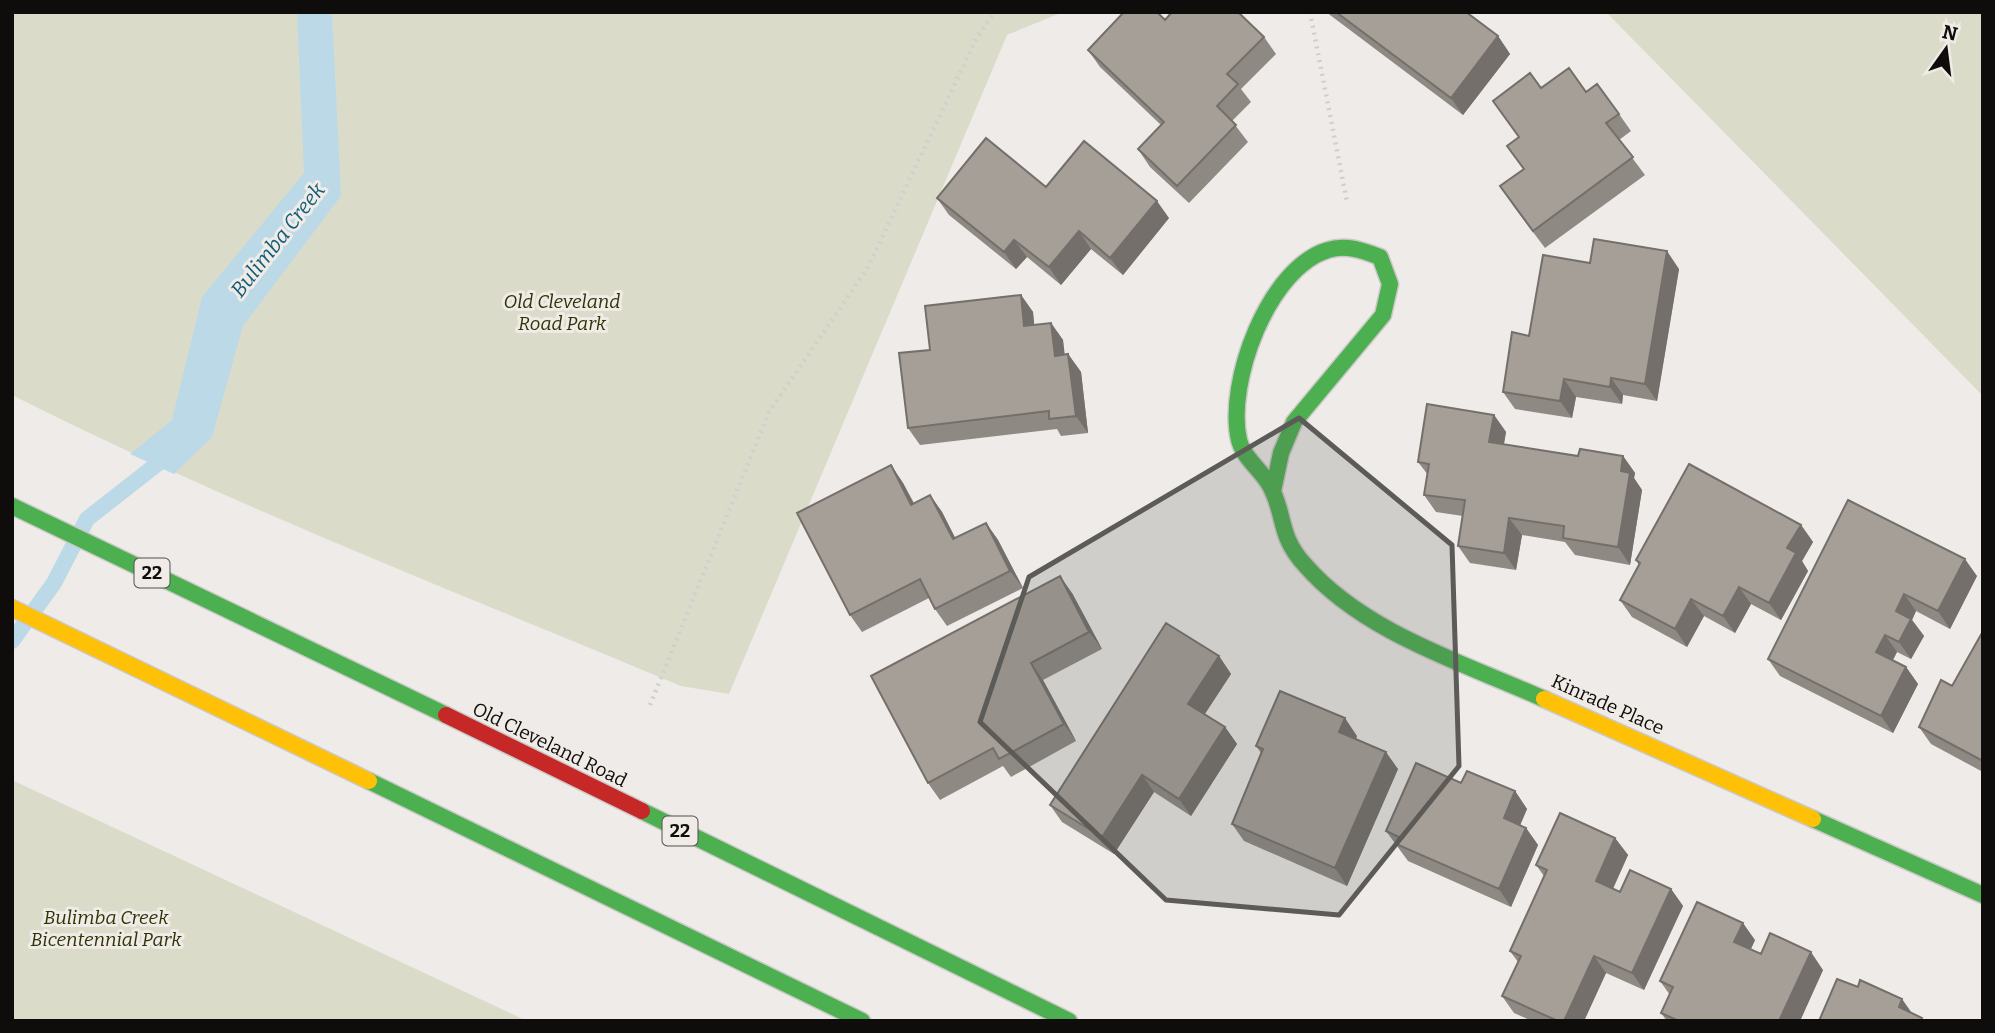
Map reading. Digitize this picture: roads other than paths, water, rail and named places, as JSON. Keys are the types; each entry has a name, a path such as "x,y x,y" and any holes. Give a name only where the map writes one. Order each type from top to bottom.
{"main road":[{"name":"Kinrade Place","path":"1273,491 1281,453 1294,422 1382,315 1390,284 1380,257 1356,247 1324,251 1299,268 1273,298 1249,346 1237,390 1239,441 1273,491 1286,542 1318,580 1368,620 1983,895"},
{"name":"Old Cleveland Road","path":"12,506 292,639 1069,1021"},
{"path":"12,608 862,1021"}],"water":[{"path":"297,12 332,12 341,196 243,326 212,437 174,474 130,454 172,420 202,297 304,173"}],"waterway":[{"name":"Bulimba Creek","path":"12,641 54,583 87,519 170,454"}],"park label":[{"name":"Old Cleveland Road Park","path":"562,312"},
{"name":"Bulimba Creek Bicentennial Park","path":"106,928"}]}
